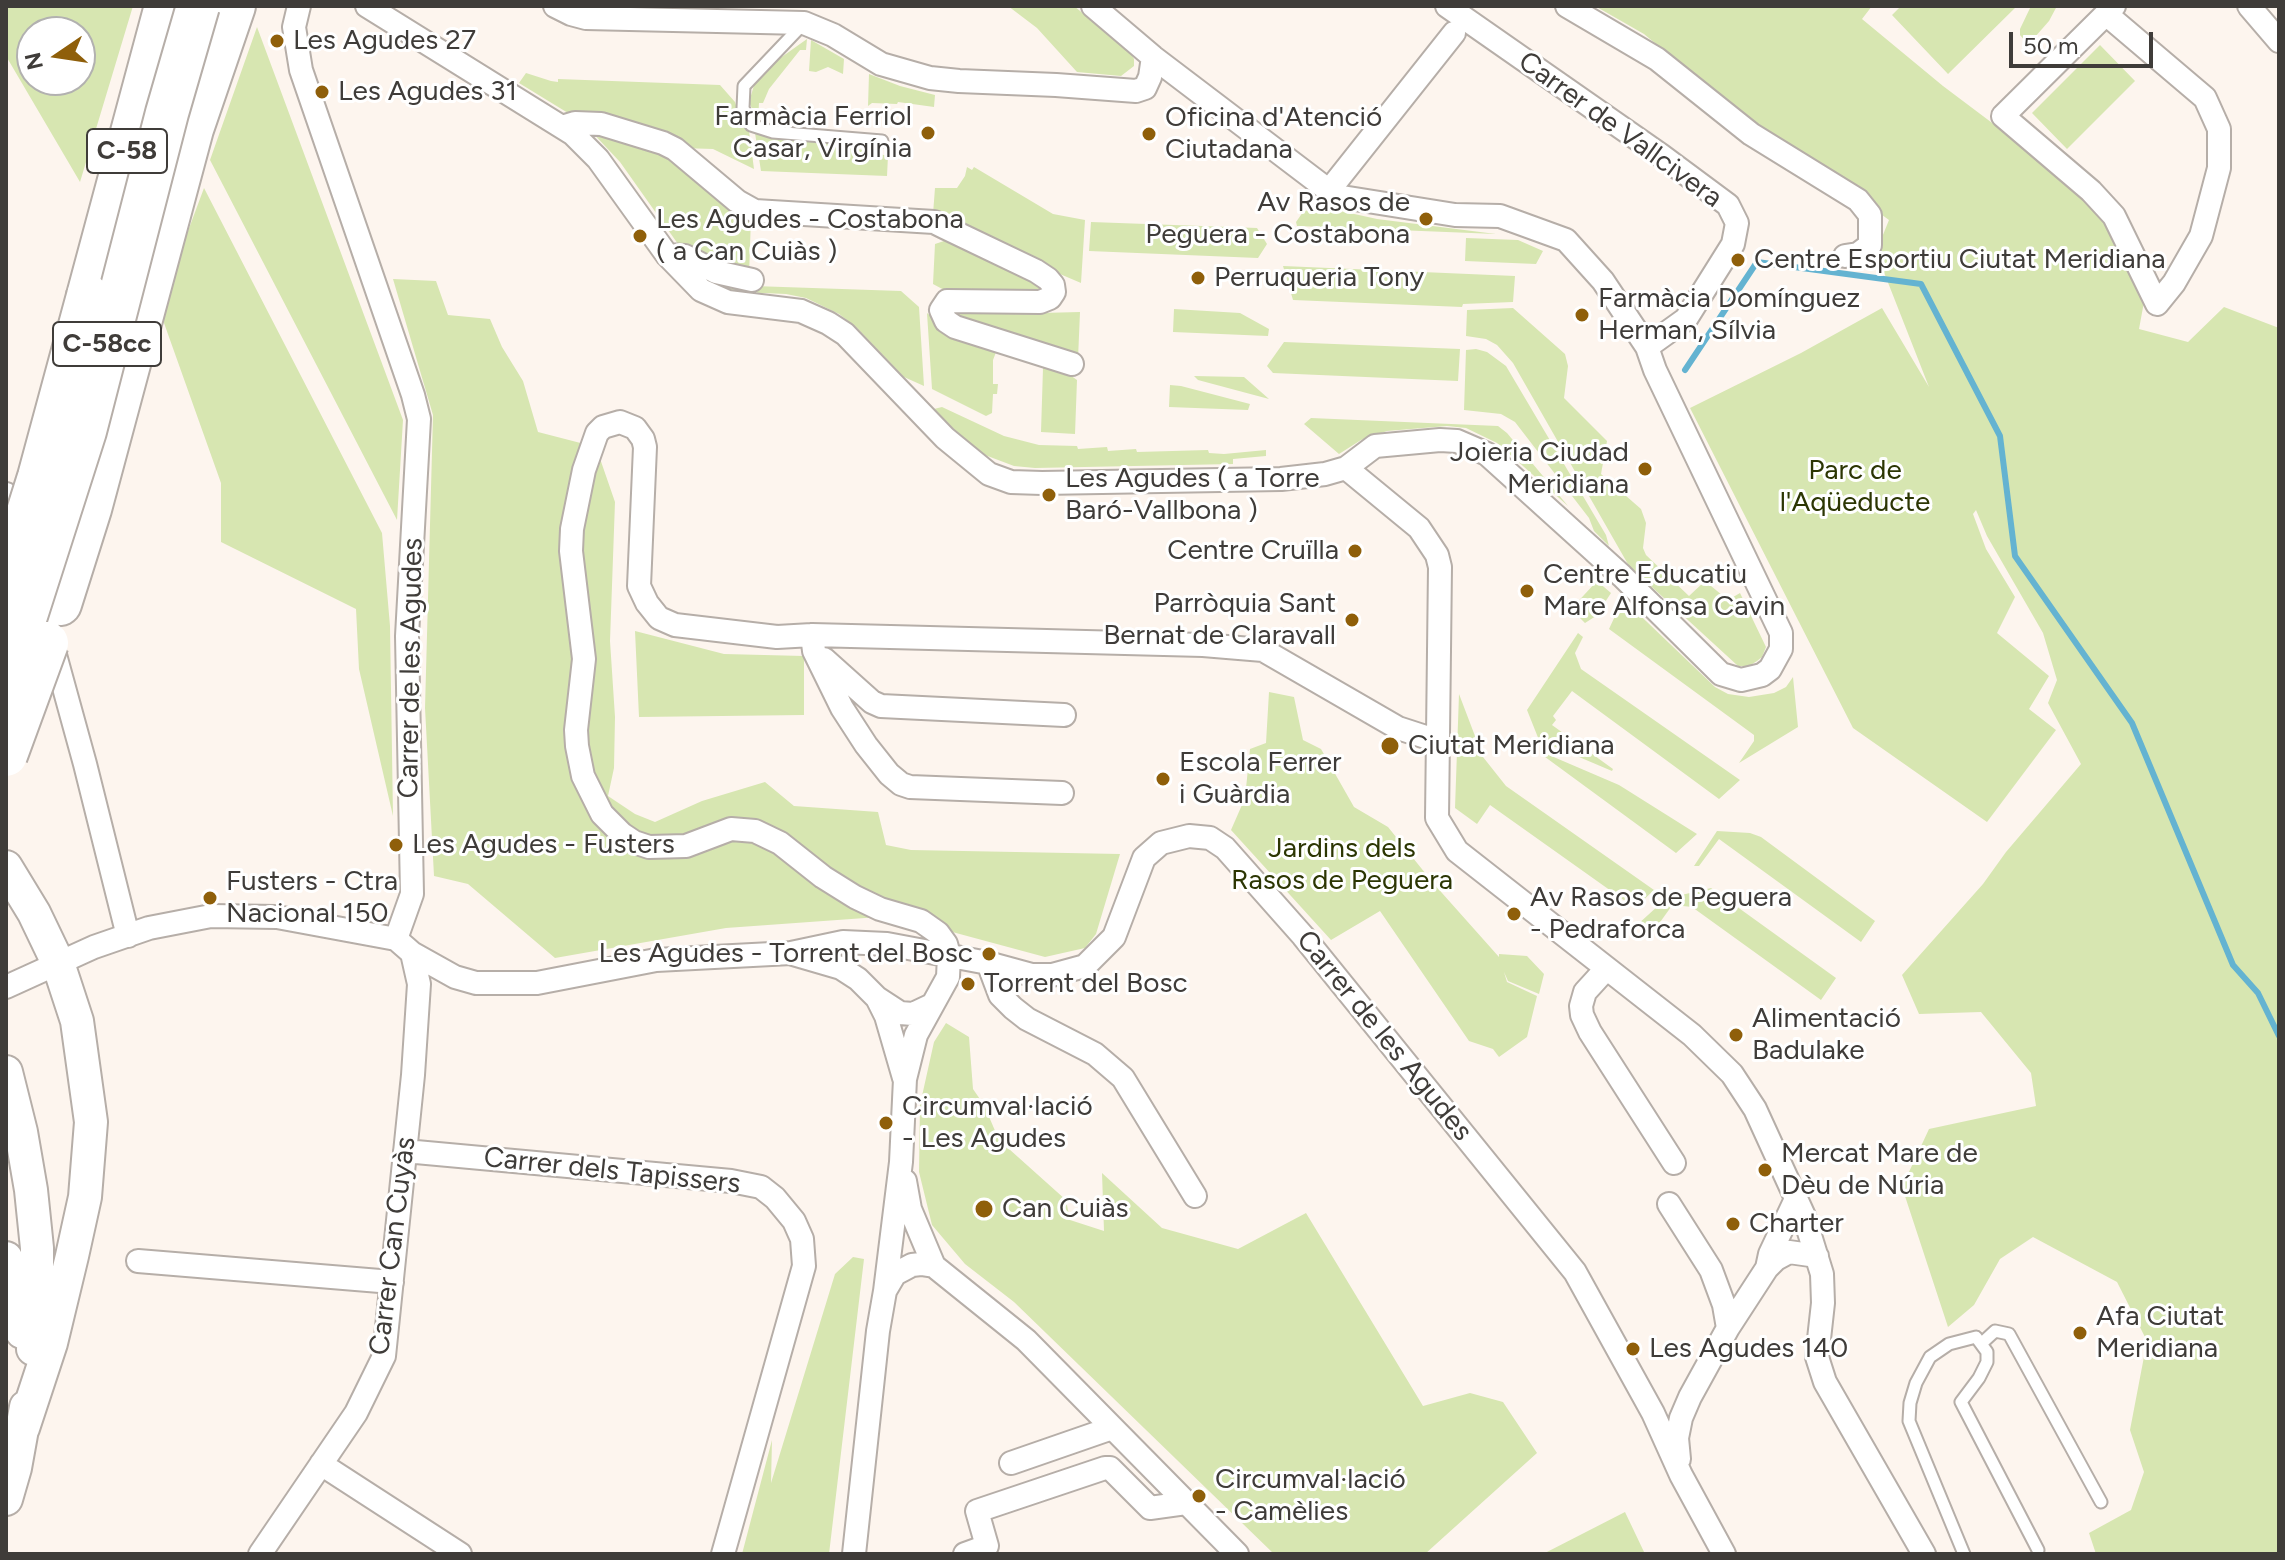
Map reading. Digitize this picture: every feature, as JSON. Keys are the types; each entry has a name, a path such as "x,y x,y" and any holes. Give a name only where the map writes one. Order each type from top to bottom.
{"highway":[{"name":"C-58","path":"6,582 39,477 166,6"},
{"name":"C-58cc","path":"6,678 85,431 167,113 198,6"},
{"name":"C-58","path":"6,755 37,672 90,509 192,129 234,6"}],"main road":[{"path":"6,867 34,913 58,963 77,1021 91,1122 85,1197 51,1343 23,1428 6,1499"},
{"path":"6,1072 21,1132 37,1248 37,1311 23,1428"},
{"path":"6,1258 30,1376"}],"street":[{"name":"Carrer de les Agudes","path":"299,6 294,27 301,70 419,419 407,636 412,894 404,946 455,977 476,983 537,983 656,960 791,953 821,944 865,941 949,955 1032,975 1052,975 1085,966 1114,937 1144,858 1161,843 1189,836 1210,838 1225,848 1303,936 1575,1272 1653,1413 1681,1475 1724,1554"},
{"path":"367,6 562,127 598,159 667,255 695,285 715,298 801,311 828,323 845,334 965,455 989,474 1011,482 1281,479 1325,474 1346,468 1375,446 1457,441 1479,450 1622,576 1721,674 1731,679 1752,679 1770,669 1781,649 1781,633 1647,347 1603,281 1566,240 1500,216 1455,215 1336,196 1153,57 1093,6"},
{"path":"555,6 586,18 804,23 824,30 881,64 930,78 959,81 1136,91 1145,88 1153,57"},
{"name":"Carrer de Vallcivera","path":"1447,6 1728,205 1737,223 1733,244 1686,319 1647,347"},
{"path":"1567,6 1657,59 1751,134 1858,200 1870,215 1870,245 1858,254 1845,256"},
{"path":"2249,6 2279,41"},
{"path":"2110,10 2205,98 2219,129 2219,168 2201,236 2174,283 2157,304 2114,216 2091,191 2003,116 2110,10"},
{"path":"1335,183 1454,33"},
{"path":"562,127 575,123 601,124 645,136 675,149 737,201 755,211 934,222 1036,271 1048,279 1054,292 1050,298 1040,302 947,301 941,310 946,321 955,327 1072,364"},
{"path":"667,255 685,256 716,272 752,280"},
{"path":"854,1554 901,1162 905,1079 916,1035 948,977 949,955 946,944 930,927 855,897 823,877 780,843 755,831 731,829 686,846 649,847 634,842 612,826 594,801 583,776 577,746 584,659 573,568 572,529 584,470 597,433 603,427 620,422 635,428 643,439 639,586 659,618 675,625 813,643 1203,645 1263,650 1398,728 1438,741"},
{"path":"1346,468 1419,528 1437,555 1440,567 1437,818 1457,851 1692,1035 1732,1074 1762,1121 1817,1256 1824,1287 1817,1357 1820,1370 1924,1554"},
{"path":"6,494 62,676 128,936"},
{"path":"813,643 872,702 881,706 1064,715"},
{"path":"813,643 842,708 889,774 901,784 910,787 1062,793"},
{"path":"6,987 149,928 211,916 277,917 404,946"},
{"name":"Carrer Can Cuyàs","path":"260,1554 356,1413 384,1356 413,1075 419,984 404,946"},
{"name":"Carrer de les Agudes","path":"791,953 841,968 893,1009 907,1014 921,1012 932,1005"},
{"path":"988,963 1000,995 1013,1008 1027,1019 1095,1054 1123,1078 1195,1196"},
{"path":"1606,969 1585,992 1582,1015 1674,1163"},
{"name":"Carrer de les Agudes","path":"877,998 886,1016 905,1079"},
{"name":"Carrer dels Tapissers","path":"405,1151 731,1181 761,1187 794,1221 802,1239 804,1266 723,1554"},
{"path":"901,1162 910,1209 934,1266 1026,1340 1237,1554"},
{"path":"1767,1268 1770,1254 1796,1199"},
{"path":"1669,1204 1711,1270 1724,1305 1728,1328"},
{"path":"1681,1475 1677,1438 1681,1418 1728,1328 1776,1259 1789,1252 1817,1256"},
{"path":"138,1261 392,1282"},
{"path":"885,1291 895,1274 904,1268 921,1264 934,1266"},
{"path":"1653,1413 1668,1413 1690,1397"},
{"path":"1011,1463 1112,1428"},
{"path":"321,1464 460,1554"},
{"path":"965,1554 987,1546 977,1511 1105,1468 1110,1468 1150,1508 1186,1503"}],"lane":[{"path":"804,23 744,86 743,108 751,125 773,132 882,141"},
{"path":"1982,1343 1995,1331 2009,1334 2101,1502"},
{"path":"1964,1554 1909,1421 1916,1383 1930,1357 1949,1344 1976,1337 1987,1352 1987,1362 1961,1402 2038,1550"}],"green space":[{"path":"6,6 133,6 80,182 29,96 96,96 96,16 16,16 16,73 6,56"},
{"path":"1008,6 1074,6 1130,52 1134,66 1121,76 1077,72 1037,28"},
{"name":"Parc de l'Aqüeducte","path":"1595,6 1872,6 1862,19 1943,86 2072,183 2104,215 2144,302 2139,329 2188,342 2224,307 2279,328 2279,1554 2096,1554 2089,1533 2131,1510 2144,1472 2130,1430 2147,1341 2117,1282 2033,1237 2000,1259 1974,1305 1948,1327 1902,1187 1929,1129 2036,1106 2031,1073 1981,1012 1919,1014 1902,975 1983,884 2006,852 2081,764 2048,703 2057,680 2043,633 1987,536 1976,510 1973,514 1986,549 2015,597 1997,633 2049,676 2029,709 2056,730 1987,822 1853,728 1690,408 1801,353 1882,308 1929,387 1876,252 1889,220 1723,100 1644,34"},
{"path":"1901,6 2017,6 1948,74 1892,15"},
{"path":"2031,6 2057,6 2035,37 2025,41 2020,29"},
{"path":"257,27 403,420 397,520 210,160"},
{"path":"807,39 806,50 800,50 769,89 763,103 759,103 758,122 749,102 755,82 769,66"},
{"path":"811,40 844,59 843,74 828,67 816,72 809,71"},
{"path":"2100,45 2135,81 2067,149 2032,113"},
{"path":"526,73 558,82 558,79 720,85 735,102 743,126 749,131 754,169 713,149 681,148 605,119 568,113 519,83"},
{"path":"869,74 935,95 934,107 898,102 872,103 868,106"},
{"path":"590,130 671,154 751,218 749,275 699,257 678,244 620,162"},
{"path":"755,133 781,139 829,142 888,156 887,176 761,171"},
{"path":"967,167 972,170 974,167 1053,214 1085,220 1081,283 1006,251 933,214 935,188 957,188"},
{"path":"204,188 382,533 390,626 393,816 359,669 356,609 221,542 221,483 159,309"},
{"path":"1318,206 1377,219 1496,234 1297,226 1296,222 1303,212"},
{"path":"1091,222 1257,228 1267,244 1258,258 1089,251"},
{"path":"1466,238 1518,240 1543,251 1536,264 1465,261"},
{"path":"950,239 1042,285 1046,293 946,291 933,284 935,244"},
{"path":"1283,266 1515,276 1513,302 1463,304 1462,307 1293,300"},
{"path":"393,279 436,281 448,315 490,319 502,347 523,381 538,432 596,447 615,502 610,641 615,717 614,768 608,796 635,814 655,822 702,801 765,782 794,806 878,812 886,845 911,850 1120,854 1096,934 1085,948 1045,957 893,916 726,928 555,958 468,884 434,876 425,708 433,415"},
{"path":"724,285 901,291 919,307 924,386 904,377 856,327 839,314 806,298 740,292 724,288"},
{"path":"1513,308 1565,354 1568,366 1564,398 1607,441 1601,474 1641,509 1646,523 1643,548 1646,555 1689,596 1705,581 1728,600 1740,593 1766,647 1757,661 1749,666 1738,666 1629,566 1513,363 1497,345 1486,339 1466,336 1467,310"},
{"path":"953,309 1080,312 1078,359 955,319"},
{"path":"1174,309 1240,313 1269,329 1268,336 1173,332"},
{"path":"927,313 943,326 998,347 993,360 993,384 998,384 997,394 993,394 992,413 986,416 932,389"},
{"path":"1284,342 1460,349 1458,381 1273,373 1267,366"},
{"path":"1466,350 1487,352 1506,366 1606,535 1609,546 1594,531 1589,518 1515,422 1501,414 1464,410"},
{"path":"1039,361 1060,368 1077,380 1075,434 1041,432 1043,368"},
{"path":"1194,376 1244,377 1269,399 1198,380"},
{"path":"1170,385 1250,404 1248,410 1169,407"},
{"path":"942,407 1004,436 1039,445 1077,446 1078,449 1107,447 1108,451 1136,449 1137,452 1208,450 1209,453 1224,454 1266,450 1266,456 1233,459 1233,464 1014,466 977,452 934,409"},
{"path":"1311,418 1498,426 1568,506 1497,443 1466,428 1447,426 1387,431 1361,440 1339,454 1304,424"},
{"path":"1597,581 1611,593 1596,616 1585,623 1571,609"},
{"path":"1623,599 1715,687 1728,694 1749,697 1774,693 1786,687 1793,677 1798,727 1739,763 1754,741 1754,735 1609,629"},
{"path":"635,631 724,654 804,656 804,715 639,717"},
{"path":"1578,633 1583,637 1575,653 1581,669 1740,780 1719,799 1572,691 1553,716 1556,720 1552,725 1612,771 1539,740 1527,710"},
{"name":"Jardins dels Rasos de Peguera","path":"1269,692 1294,697 1303,740 1321,749 1354,807 1388,827 1499,957 1499,954 1527,956 1544,974 1539,994 1508,981 1504,972 1507,982 1537,996 1527,1037 1499,1057 1493,1049 1469,1041 1380,911 1331,940 1231,830 1245,798 1250,749 1266,743"},
{"path":"1459,694 1483,757 1506,786 1654,890 1635,908 1490,805 1477,824 1455,808"},
{"path":"1542,752 1619,785 1697,834 1676,853"},
{"path":"1717,831 1750,833 1761,837 1875,921 1861,942 1719,839 1699,866 1694,866"},
{"path":"1711,888 1836,978 1821,1000 1692,907 1683,906 1676,900 1653,932 1637,925 1670,895 1673,897"},
{"path":"946,1023 969,1037 973,1089 984,1105 999,1140 1066,1200 1070,1220 1104,1231 1102,1173 1162,1228 1238,1249 1306,1213 1423,1406 1470,1393 1503,1402 1537,1453 1425,1554 1274,1554 1014,1302 965,1264 932,1225 919,1172 920,1105 934,1042"},
{"path":"853,1257 864,1259 829,1554 742,1554 772,1440 771,1483 835,1274"},
{"path":"1625,1512 1645,1554 1543,1554"}],"waterway":[{"path":"1685,370 1757,262 1921,284 2000,436 2015,556 2132,723 2233,965 2258,993 2279,1036"}],"place":[{"name":"Les Agudes 27","path":"277,41"},
{"name":"Les Agudes 31","path":"322,92"},
{"name":"Farmàcia Ferriol Casar, Virgínia","path":"928,133"},
{"name":"Oficina d'Atenció Ciutadana","path":"1149,134"},
{"name":"Av Rasos de Peguera - Costabona","path":"1426,219"},
{"name":"Les Agudes - Costabona ( a Can Cuiàs )","path":"640,236"},
{"name":"Centre Esportiu Ciutat Meridiana","path":"1738,260"},
{"name":"Perruqueria Tony","path":"1198,278"},
{"name":"Farmàcia Domínguez Herman, Sílvia","path":"1582,315"},
{"name":"Joieria Ciudad Meridiana","path":"1645,469"},
{"name":"Les Agudes ( a Torre Baró-Vallbona )","path":"1049,495"},
{"name":"Centre Cruïlla","path":"1355,551"},
{"name":"Centre Educatiu Mare Alfonsa Cavin","path":"1527,591"},
{"name":"Parròquia Sant Bernat de Claravall","path":"1352,620"},
{"name":"Ciutat Meridiana","path":"1390,746"},
{"name":"Escola Ferrer i Guàrdia","path":"1163,779"},
{"name":"Les Agudes - Fusters","path":"396,845"},
{"name":"Fusters - Ctra Nacional 150","path":"210,898"},
{"name":"Av Rasos de Peguera - Pedraforca","path":"1514,914"},
{"name":"Les Agudes - Torrent del Bosc","path":"989,954"},
{"name":"Torrent del Bosc","path":"968,984"},
{"name":"Alimentació Badulake","path":"1736,1035"},
{"name":"Circumval·lació - Les Agudes","path":"886,1123"},
{"name":"Mercat Mare de Dèu de Núria","path":"1765,1170"},
{"name":"Can Cuiàs","path":"984,1209"},
{"name":"Charter","path":"1733,1224"},
{"name":"Afa Ciutat Meridiana","path":"2080,1333"},
{"name":"Les Agudes 140","path":"1633,1349"},
{"name":"Circumval·lació - Camèlies","path":"1199,1496"}]}
